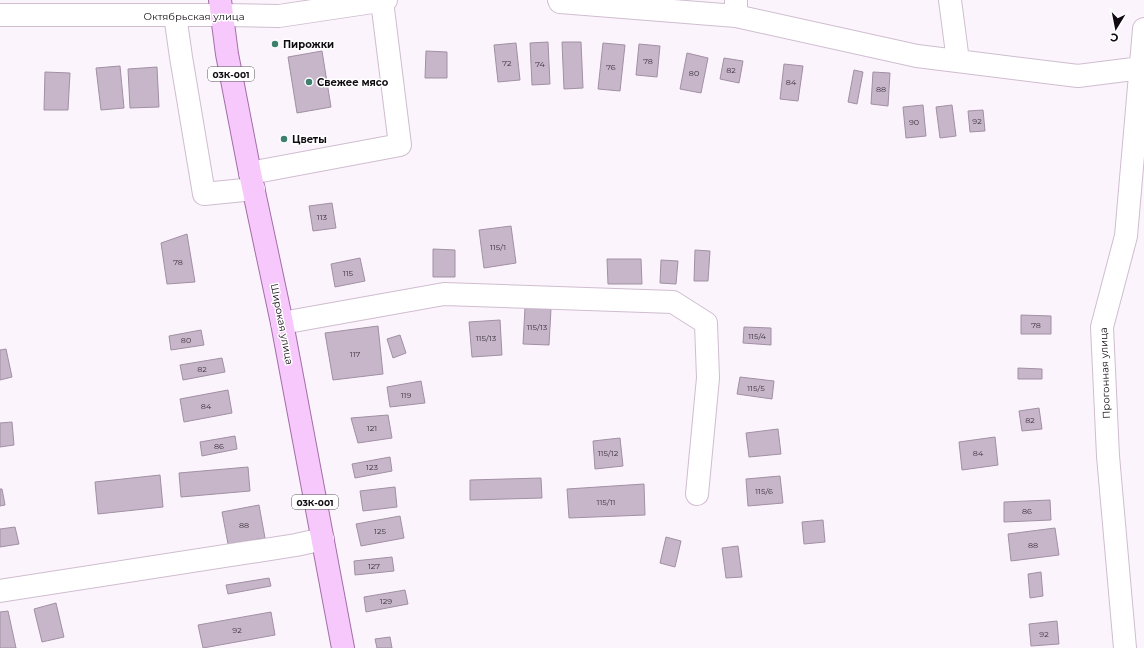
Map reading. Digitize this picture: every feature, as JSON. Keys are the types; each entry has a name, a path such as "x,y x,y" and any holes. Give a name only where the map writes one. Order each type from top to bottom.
{"main road":[{"name":"Широкая улица","path":"221,8 227,54 282,323 343,648"}],"street":[{"path":"175,15 204,194 400,145 384,0"},
{"name":"Октябрьская улица","path":"0,15 175,15 221,8 278,8 384,0"},
{"path":"559,0 560,2 736,8 917,56 1078,76 1141,68"},
{"path":"950,0 958,61"},
{"name":"Прогонная улица","path":"1125,648 1108,456 1102,327 1126,236 1144,29"},
{"path":"282,323 444,294 673,302 706,323 708,378 697,494"},
{"path":"0,591 296,545 322,539"}],"building":[{"path":"548,42 550,84 532,85 530,43"},
{"path":"562,42 581,42 583,88 564,89"},
{"path":"516,43 520,80 498,82 494,45"},
{"path":"603,43 625,45 620,91 598,89"},
{"path":"639,44 660,46 657,77 636,75"},
{"name":"Свежее мясо","path":"322,51 331,107 297,113 288,57"},
{"path":"426,51 447,52 447,78 425,78"},
{"path":"687,53 708,58 701,93 680,89"},
{"path":"724,58 743,61 739,83 720,79"},
{"path":"784,64 803,66 798,101 780,99"},
{"path":"120,66 124,108 101,110 96,68"},
{"path":"157,67 159,107 130,108 128,69"},
{"path":"854,70 863,72 857,104 848,102"},
{"path":"45,72 70,73 68,110 44,110"},
{"path":"873,72 890,73 888,106 871,104"},
{"path":"923,105 926,136 906,138 903,107"},
{"path":"952,105 956,136 940,138 936,107"},
{"path":"983,110 985,131 970,132 968,111"},
{"path":"332,203 336,228 313,231 309,206"},
{"path":"511,226 516,263 484,268 479,230"},
{"path":"187,234 195,282 167,284 161,243"},
{"path":"433,249 455,250 455,277 433,277"},
{"path":"695,250 710,251 708,281 694,281"},
{"path":"360,258 365,281 335,287 331,264"},
{"path":"607,259 641,259 642,284 608,284"},
{"path":"661,260 678,261 676,284 660,283"},
{"path":"525,308 551,309 549,345 523,344"},
{"path":"1021,315 1051,316 1051,334 1021,334"},
{"path":"500,320 502,355 472,357 469,322"},
{"path":"378,326 383,374 333,380 325,333"},
{"path":"744,327 771,328 771,345 743,343"},
{"path":"201,330 204,345 171,350 169,336"},
{"path":"400,335 406,353 393,358 387,339"},
{"path":"6,349 12,377 0,380 0,350"},
{"path":"222,358 225,372 183,380 180,365"},
{"path":"1018,368 1042,369 1042,379 1018,379"},
{"path":"740,377 774,381 772,399 737,394"},
{"path":"421,381 425,403 390,407 387,387"},
{"path":"228,390 232,413 184,422 180,399"},
{"path":"1039,408 1042,429 1022,431 1019,411"},
{"path":"388,415 392,438 358,443 351,418"},
{"path":"12,422 14,445 0,447 0,423"},
{"path":"778,429 781,454 749,457 746,433"},
{"path":"235,436 237,449 202,456 200,442"},
{"path":"995,437 998,465 962,470 959,442"},
{"path":"620,438 623,466 595,469 593,441"},
{"path":"390,457 392,471 355,478 352,464"},
{"path":"248,467 250,491 181,497 179,473"},
{"path":"160,475 163,507 98,514 95,482"},
{"path":"780,476 783,503 748,506 746,479"},
{"path":"541,478 542,498 470,500 470,480"},
{"path":"644,484 645,515 569,518 567,489"},
{"path":"395,487 397,507 363,511 360,491"},
{"path":"0,489 2,489 5,505 0,506"},
{"path":"1050,500 1051,520 1004,522 1004,502"},
{"path":"259,505 265,538 228,544 222,512"},
{"path":"400,516 404,538 361,546 356,524"},
{"path":"823,520 825,542 804,544 802,522"},
{"path":"15,527 19,544 0,547 0,529"},
{"path":"1055,528 1059,555 1011,561 1008,534"},
{"path":"666,537 681,541 675,567 660,563"},
{"path":"738,546 742,577 726,578 722,548"},
{"path":"392,557 394,571 355,575 354,561"},
{"path":"1041,572 1043,596 1030,598 1028,574"},
{"path":"269,578 271,586 228,594 226,585"},
{"path":"405,590 408,604 366,612 364,597"},
{"path":"56,603 64,637 42,642 34,609"},
{"path":"8,611 16,648 0,648 0,612"},
{"path":"271,612 275,635 203,648 198,625"},
{"path":"1057,621 1059,644 1031,646 1029,624"},
{"path":"390,637 392,648 377,648 375,639"}],"place":[{"name":"Пирожки","path":"275,44"},
{"name":"Свежее мясо","path":"309,82"},
{"name":"Цветы","path":"284,139"}]}
